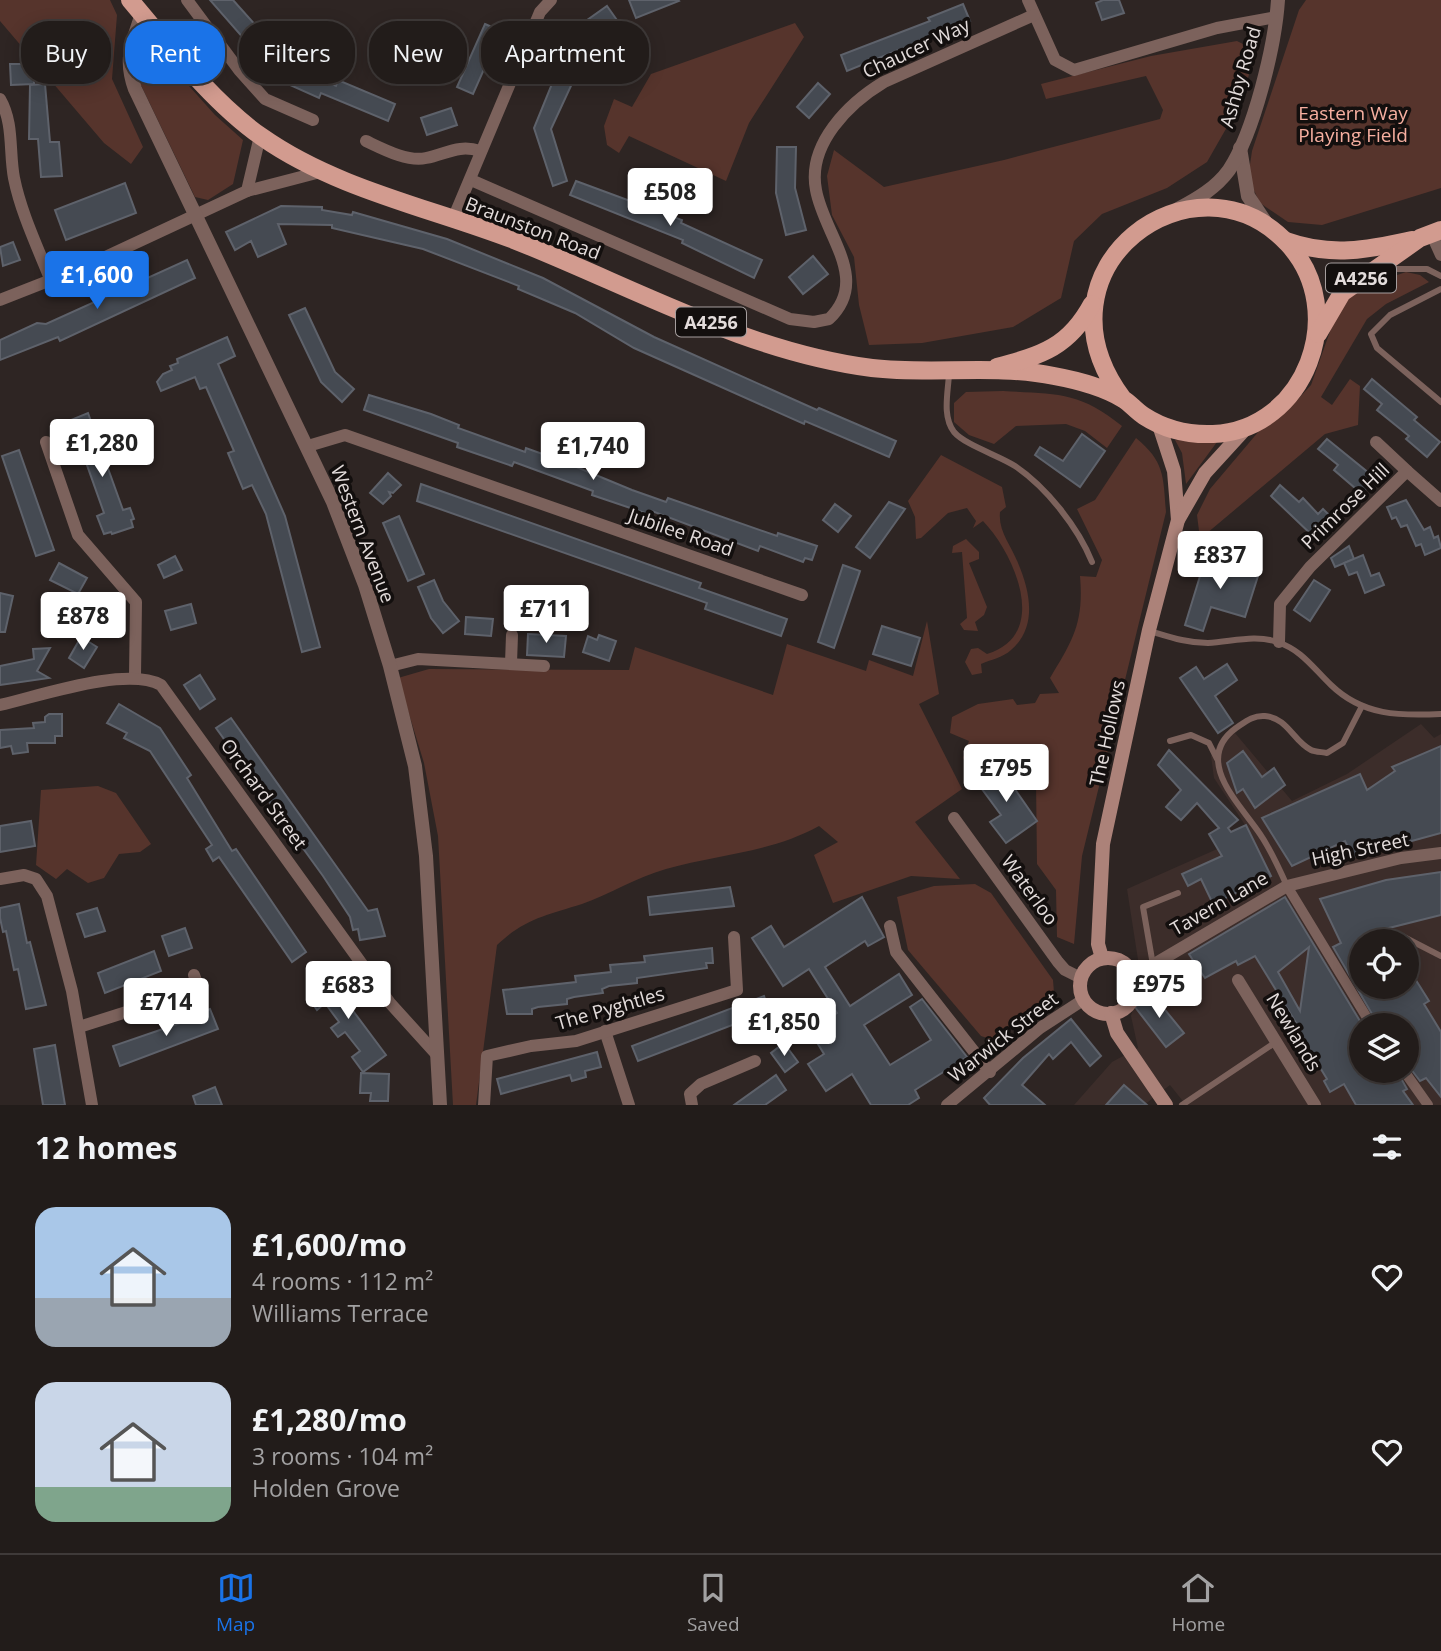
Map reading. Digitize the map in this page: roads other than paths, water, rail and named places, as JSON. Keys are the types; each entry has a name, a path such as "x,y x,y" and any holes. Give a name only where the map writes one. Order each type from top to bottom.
{"main road":[{"name":"Braunston Road","path":"130,0 148,21"},
{"name":"Braunston Road","path":"205,84 226,107 260,136 324,171 512,240 781,350 872,368 1049,375 1088,385 1123,399"},
{"path":"1178,520 1205,473 1247,427 1276,409 1296,389 1310,363 1318,334 1317,301 1307,271 1279,236 1227,211 1198,209 1164,216 1140,229 1118,250 1102,276 1094,299 1092,327 1096,352 1108,378 1123,399 1160,425 1186,433 1217,434 1247,427"},
{"name":"A4256","path":"1279,236 1309,250 1337,253 1366,250 1431,234"},
{"name":"A4256","path":"1318,334 1342,293 1431,234"},
{"name":"Braunston Road","path":"981,371 1043,355 1075,329 1094,299"},
{"path":"1160,425 1174,471 1178,520"},
{"name":"The Hollows","path":"1102,958 1098,944 1103,845 1149,630 1178,520"},
{"path":"1102,958 1124,963 1134,976 1133,999 1122,1010 1111,1013 1097,1012 1083,1000 1081,978 1089,965 1102,958"},
{"path":"1111,1013 1117,1033 1166,1105"}],"street":[{"path":"187,0 203,21"},
{"path":"453,219 541,12 550,0"},
{"name":"Ashby Road","path":"1028,0 1055,60 1074,70 1217,28 1276,17"},
{"name":"Ashby Road","path":"1164,216 1215,186 1229,169 1240,147 1263,82 1278,0"},
{"name":"Western Avenue","path":"142,14 130,48 128,70 308,446 365,585 390,666 415,766 426,856 440,1105"},
{"name":"Chaucer Way","path":"471,180 790,319 814,322 829,319 847,295 848,276 815,187 824,143 833,125 848,107 884,82 1034,15"},
{"path":"225,49 265,99 313,120"},
{"path":"0,99 9,122 14,180 20,202 51,281"},
{"path":"247,191 260,136"},
{"path":"366,141 387,151 417,159 463,147 480,151"},
{"name":"Ashby Road","path":"1240,147 1248,196 1257,213 1279,236"},
{"path":"0,300 51,281 247,191 324,171"},
{"path":"1431,234 1441,255"},
{"name":"Jubilee Road","path":"308,446 345,435 802,595"},
{"path":"0,705 116,677 135,676 136,601 78,535 46,442"},
{"name":"Primrose Hill","path":"1376,442 1441,501"},
{"name":"Primrose Hill","path":"1279,642 1280,604 1310,567 1407,471"},
{"path":"511,663 512,635"},
{"path":"390,666 418,659 544,666"},
{"name":"Orchard Street","path":"135,676 149,679 169,694 390,1003 438,1056"},
{"name":"Waterloo","path":"954,818 1058,962 1065,970 1081,978"},
{"name":"High Street","path":"1287,886 1363,866 1441,853"},
{"path":"0,879 24,875 36,879 47,896 79,1027 92,1105"},
{"path":"1287,886 1364,1013"},
{"name":"Tavern Lane","path":"1134,976 1287,886"},
{"path":"890,926 896,952 990,1072"},
{"name":"The Pyghtles","path":"484,1105 487,1056 531,1046 576,1041 737,990 734,937"},
{"path":"79,1027 199,989 194,975"},
{"name":"Newlands","path":"1238,980 1315,1105"},
{"name":"Warwick Street","path":"947,1105 990,1072 1040,1027 1083,1000"},
{"path":"605,1031 629,1105"},
{"path":"692,1105 690,1094 701,1084 755,1061"},
{"path":"1412,1083 1428,1105"}],"lane":[{"path":"1373,271 1402,267 1427,269 1441,276"},
{"path":"1441,289 1390,315 1371,334 1377,348 1441,402"},
{"path":"949,372 947,417 955,433 1016,467 1043,492 1083,541 1091,562"},
{"path":"1149,630 1184,642 1255,639 1279,642 1297,650 1331,685 1362,706 1398,716 1441,713"},
{"path":"1217,759 1220,747 1230,732 1249,719 1263,716 1279,719 1311,750 1327,753 1343,743 1362,706"},
{"path":"1170,741 1191,735 1209,743 1230,795 1268,846 1287,886"},
{"path":"1153,965 1143,907 1178,893"},
{"path":"1419,945 1441,956"},
{"path":"1182,1105 1277,1041"}],"park label":[{"name":"Eastern Way Playing Field","path":"1353,124"}]}
